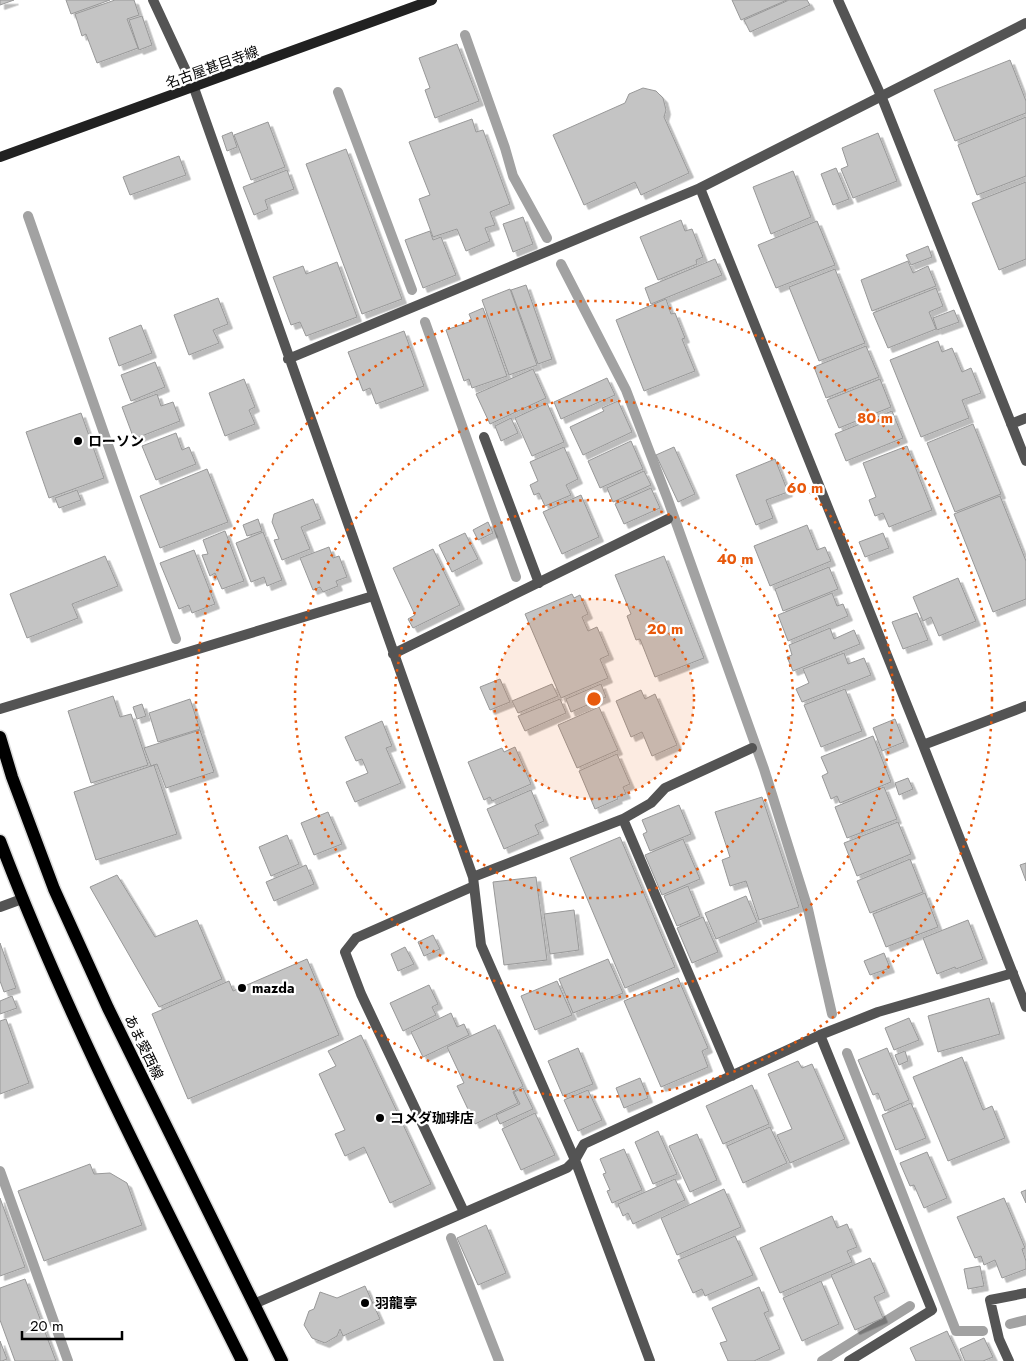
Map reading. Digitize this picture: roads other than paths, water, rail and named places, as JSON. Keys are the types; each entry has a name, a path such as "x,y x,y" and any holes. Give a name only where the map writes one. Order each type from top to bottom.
{"main road":[{"name":"名古屋甚目寺線","path":"0,157 432,0"},
{"name":"あま愛西線","path":"0,737 12,777 54,890 108,1008 282,1361"},
{"path":"0,841 22,899 76,1025 242,1361"}],"street":[{"path":"153,0 194,88 288,359 474,881 481,946 575,1160 650,1361"},
{"path":"838,0 882,98 1026,461"},
{"path":"288,359 700,188 882,98 1026,23"},
{"path":"700,188 1026,1007"},
{"path":"1011,424 1026,418"},
{"path":"484,437 539,583"},
{"path":"393,654 668,520"},
{"path":"0,709 373,596"},
{"path":"923,745 1026,706"},
{"path":"464,1212 361,994 345,952 356,938 474,881 623,819 651,803 664,788 752,748"},
{"path":"623,819 732,1076"},
{"path":"0,907 22,899"},
{"path":"254,1304 567,1168 575,1160 584,1144 820,1035 878,1012 1013,974"},
{"path":"820,1035 932,1310 849,1361"},
{"path":"1010,1361 999,1339 990,1300 1026,1293"}],"waterway":[{"path":"465,35 513,176 547,238"},
{"path":"338,92 412,290"},
{"path":"28,216 176,639"},
{"path":"561,264 626,390 668,500 764,769 808,909 832,1014"},
{"path":"425,322 516,577"},
{"path":"847,1053 956,1331 983,1331"},
{"path":"0,1171 68,1361"},
{"path":"451,1238 499,1361"},
{"path":"822,1361 910,1306"},
{"path":"1010,1324 1026,1320"}],"place":[{"name":"ローソン","path":"78,441"},
{"name":"mazda","path":"242,988"},
{"name":"コメダ珈琲店","path":"380,1118"},
{"name":"羽龍亭","path":"365,1303"}]}
